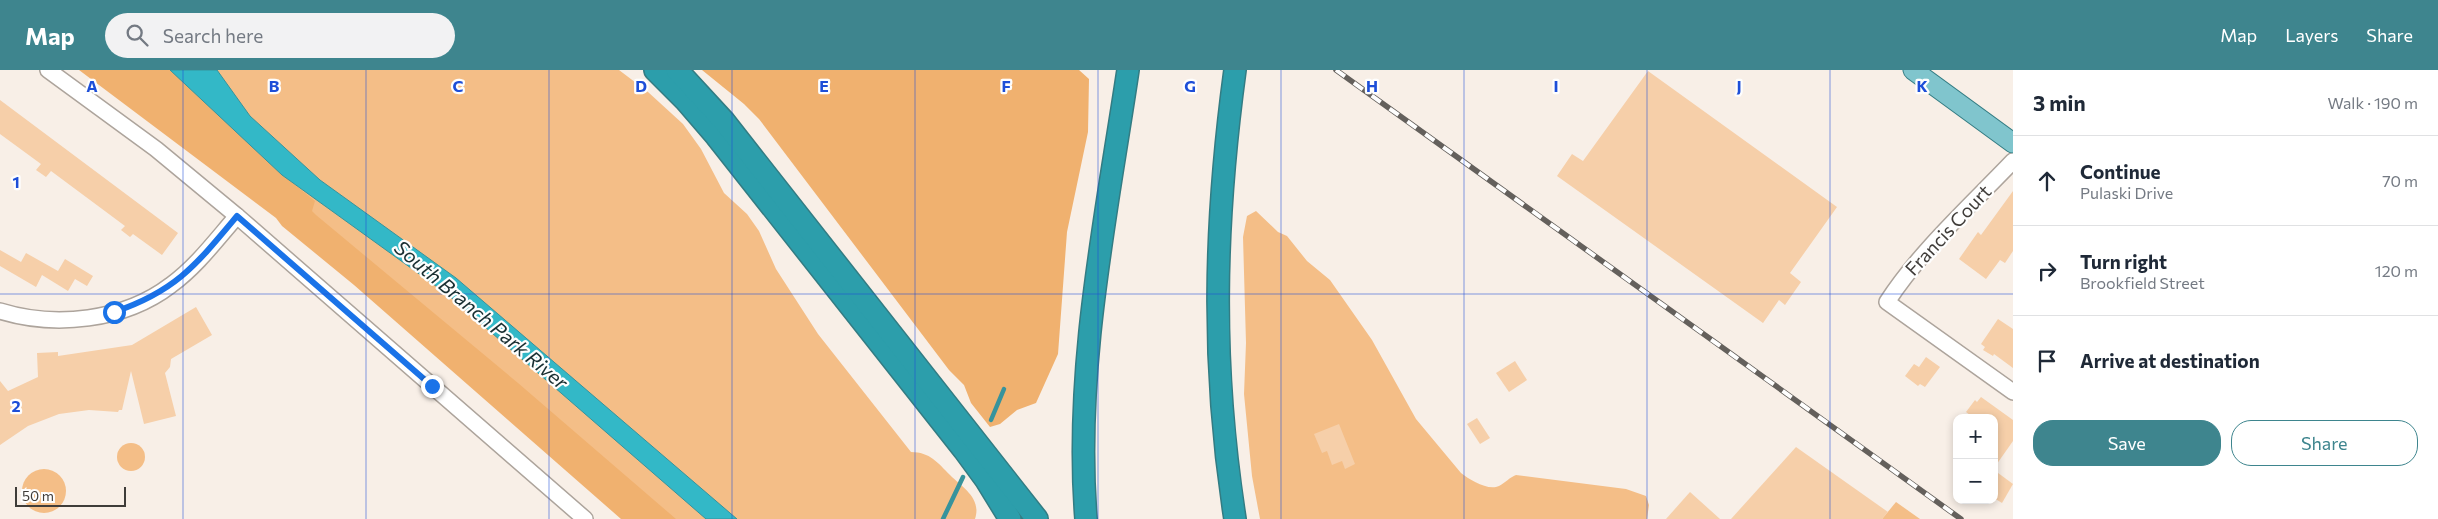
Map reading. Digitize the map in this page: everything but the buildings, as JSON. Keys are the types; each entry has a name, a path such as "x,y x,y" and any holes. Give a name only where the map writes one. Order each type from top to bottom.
{"highway":[{"path":"655,70 698,114 728,151 970,458 1010,519"},
{"path":"677,70 724,120 1036,519"},
{"path":"1086,519 1084,442 1088,357 1098,271 1128,70"},
{"path":"1235,70 1222,171 1218,247 1219,380 1225,447 1235,519"}],"main road":[{"path":"1913,70 2013,143"}],"street":[{"path":"48,70 156,150 237,216 585,519"},
{"name":"Francis Court","path":"2013,161 1927,252 1903,279 1887,302 2013,392"},
{"path":"0,311 44,320 81,319 114,312 144,302 170,286 191,268 237,216"}],"shaded area":[{"path":"79,70 170,70 274,168 315,201 312,211 316,215 518,383 676,519 621,519 354,285 282,226 276,218"},
{"path":"97,70 619,70 648,92 683,124 701,149 724,193 747,214 759,231 776,269 818,334 911,452 918,452 929,456 942,466 970,494 976,505 975,519 631,519 270,202"},
{"path":"702,70 1079,70 1089,79 1088,132 1067,232 1058,354 1036,403 1017,410 1000,424 990,427 971,403 964,385 949,370 759,119 744,104"},
{"path":"1256,211 1278,232 1287,236 1307,261 1330,280 1372,340 1416,419 1461,473 1474,482 1490,487 1499,486 1516,475 1626,489 1646,496 1649,505 1647,519 1260,519 1252,476 1244,394 1246,343 1243,237 1247,216"},
{"path":"131,443 141,447 145,457 141,467 131,471 121,467 117,457 121,447"},
{"path":"48,469 60,475 65,482 65,500 60,507 53,512 40,513 32,510 25,503 22,487 25,479 32,472"},
{"path":"1896,502 1920,519 1882,519"}],"water":[{"name":"South Branch Park River","path":"170,70 217,70 250,116 320,180 456,278 737,519 706,519 447,294 282,175"}],"waterway":[{"path":"991,420 1004,389"},
{"path":"943,519 963,477"}],"railway":[{"path":"1336,70 1961,519"}],"route":[{"path":"114,312 144,302 170,286 191,268 237,216 432,386"}]}
